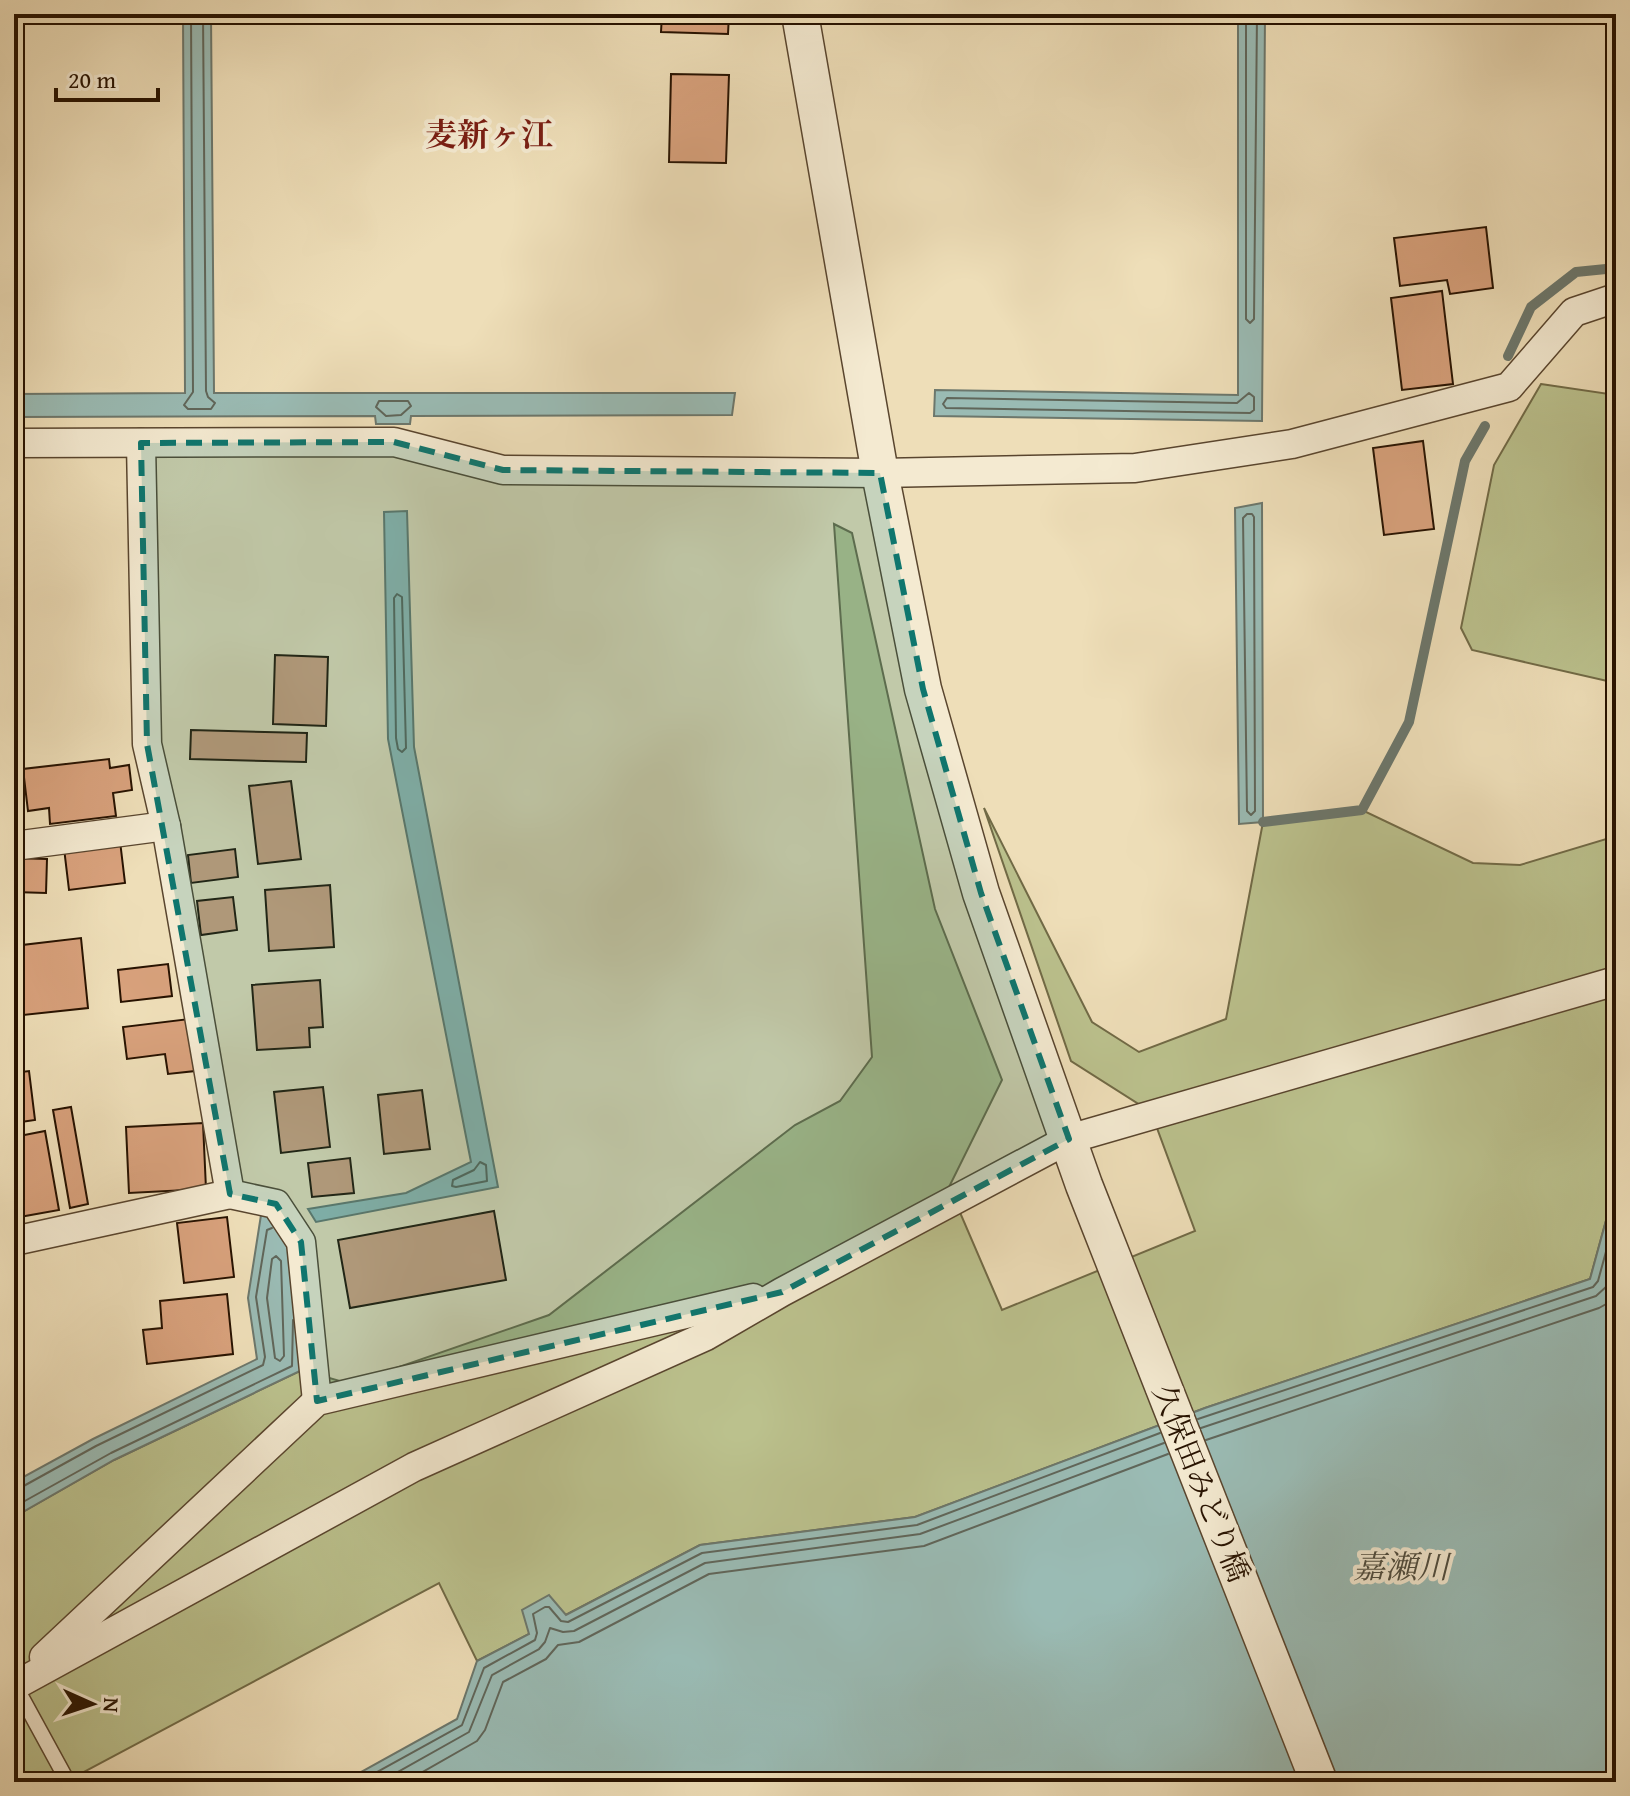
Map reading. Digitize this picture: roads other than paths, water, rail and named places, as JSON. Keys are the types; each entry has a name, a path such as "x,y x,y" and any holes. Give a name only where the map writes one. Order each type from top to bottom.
{"street":[{"name":"久保田みどり橋","path":"800,14 880,473 923,689 981,893 1084,1185 1319,1782"},
{"path":"14,443 394,442 503,470 880,473 1135,468 1292,444 1509,387 1574,312 1616,298"},
{"path":"141,443 147,744 166,826 230,1194"},
{"path":"14,846 166,826"},
{"path":"14,1685 414,1467 706,1336 782,1292 1069,1139 1616,981"},
{"path":"14,1241 230,1194 276,1204 301,1242 317,1401"},
{"path":"14,1685 317,1401 782,1292"}],"lane":[{"path":"14,1685 68,1782"}],"water":[{"path":"183,14 211,14 214,393 735,393 732,415 411,416 410,424 376,424 375,416 14,417 14,394 185,393"},
{"path":"1238,14 1265,14 1262,421 934,416 935,390 1238,395"},
{"path":"1262,503 1263,822 1239,824 1235,508"},
{"path":"407,511 414,747 498,1187 316,1222 308,1209 406,1193 471,1162 388,739 384,512"},
{"name":"嘉瀬川","path":"1616,1195 1616,1782 343,1782 457,1719 477,1661 529,1634 522,1610 549,1595 566,1615 700,1545 915,1517 1205,1408 1590,1279 1610,1206"},
{"path":"261,1215 276,1218 299,1255 302,1370 114,1460 14,1517 14,1482 93,1439 257,1359 248,1298"}],"waterway":[{"path":"1508,356 1531,307 1576,272 1616,268"},
{"path":"1263,822 1362,810 1409,722 1465,461 1485,426"}],"district":[{"name":"麦新ヶ江","path":"489,135"}]}
